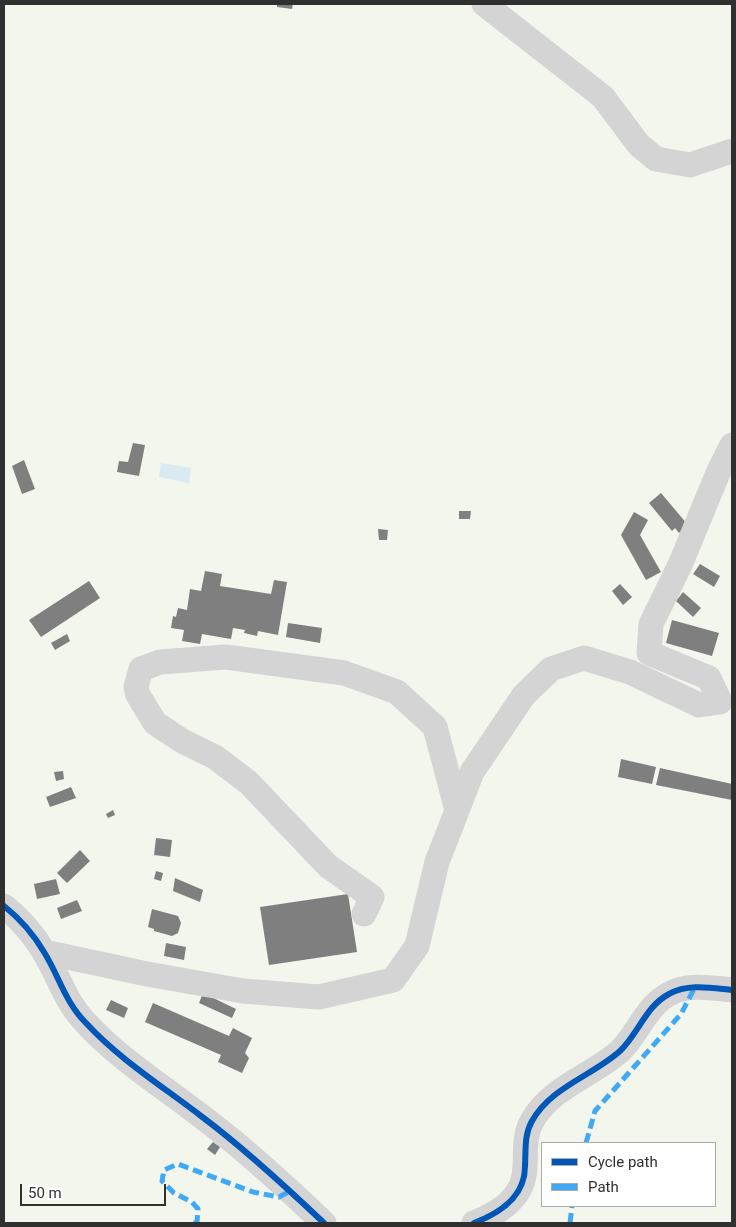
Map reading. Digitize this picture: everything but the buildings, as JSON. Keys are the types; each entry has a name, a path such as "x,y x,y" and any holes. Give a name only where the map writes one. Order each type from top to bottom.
{"street":[{"path":"484,4 603,98 640,145 656,159 690,165 732,151"},
{"path":"44,952 147,974 243,991 318,997 393,980 417,946 437,862 472,772 524,694 550,669 584,658 630,672 700,705 720,702 709,678 649,653 651,624 680,565 718,473 732,446"},
{"path":"364,914 372,897 328,866 249,783 215,757 184,742 155,723 138,694 136,686 141,670 160,662 226,657 344,673 397,692 435,727 457,810"},
{"path":"4,906 28,930 44,952 69,1002 84,1022 108,1045 204,1117 324,1223"},
{"path":"474,1223 492,1216 508,1205 521,1187 526,1168 525,1142 532,1121 556,1092 595,1071 621,1050 654,1005 670,993 695,987 732,990"}],"shaded area":[{"path":"4,4 732,4 732,1223 4,1223"},
{"path":"161,463 191,468 189,483 159,477"}],"marked path":[{"path":"586,1142 595,1111 681,1014 695,987"},
{"path":"194,1223 197,1222 198,1209 192,1202 174,1193 162,1181 164,1170 178,1164 253,1192 279,1197 290,1191"},
{"path":"570,1223 572,1207"}],"cycle path":[{"path":"4,906 21,921 36,939 73,1006 99,1036 127,1060 233,1141 324,1223"},
{"path":"474,1223 502,1209 521,1187 524,1177 529,1126 540,1109 550,1099 620,1051 654,1006 669,994 692,987 732,990"}]}
